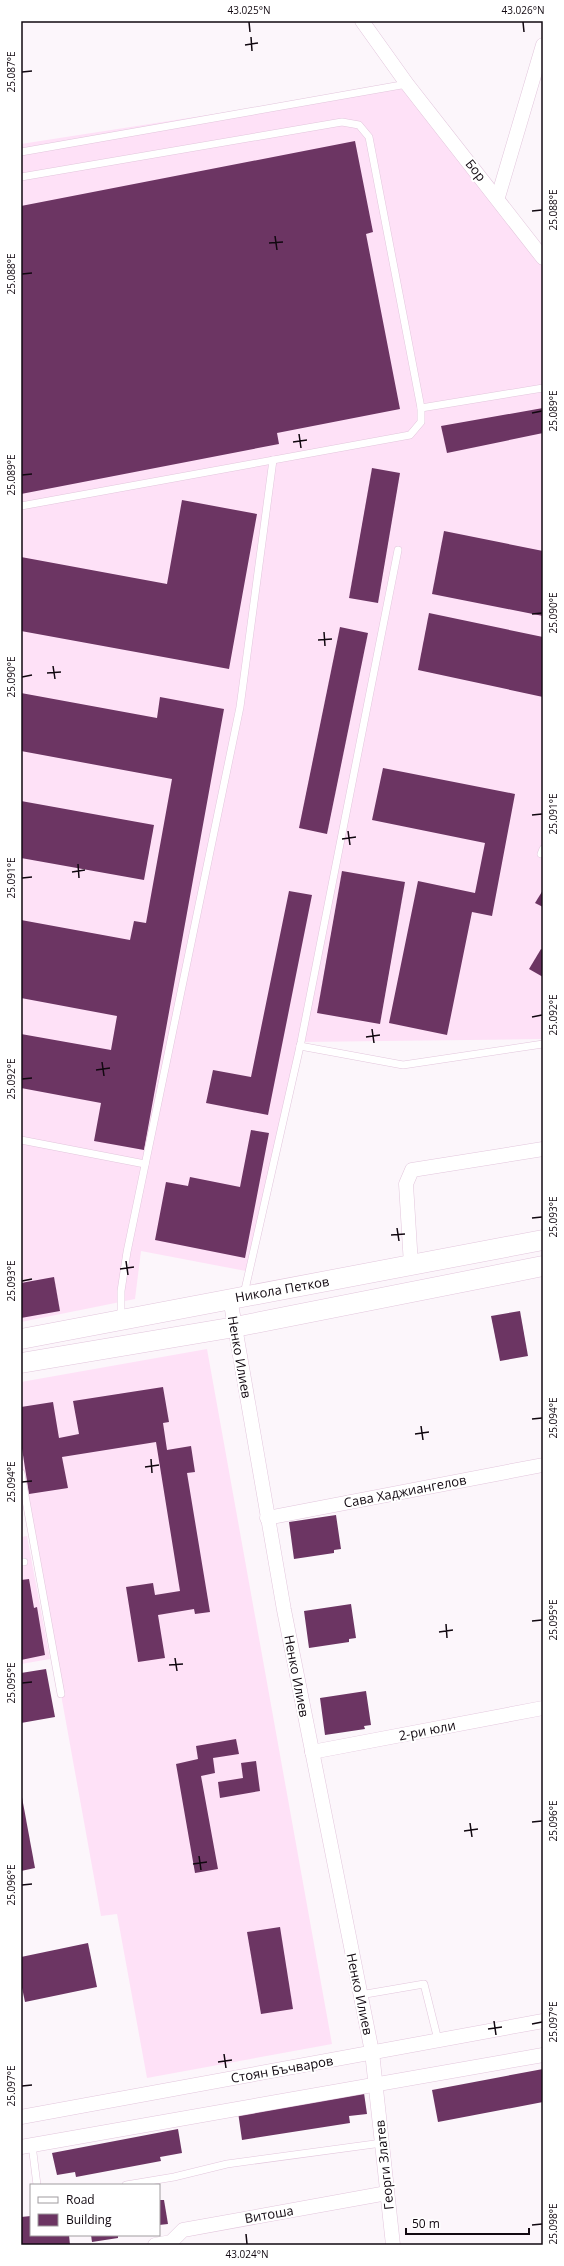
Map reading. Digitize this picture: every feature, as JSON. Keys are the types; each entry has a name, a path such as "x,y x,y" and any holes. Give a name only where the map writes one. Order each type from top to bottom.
{"main road":[{"name":"Никола Петков","path":"21,1339 543,1240"},
{"name":"Никола Петков","path":"21,1363 235,1327 543,1266"}],"street":[{"name":"Бор","path":"362,21 407,84 498,197 543,258"},
{"path":"498,197 543,45"},
{"path":"411,1265 406,1184 412,1170 543,1149"},
{"name":"Ненко Илиев","path":"237,1297 235,1327 267,1518 372,2052 376,2084"},
{"name":"Сава Хаджиангелов","path":"267,1518 543,1464"},
{"name":"2-ри юли","path":"312,1752 543,1707"},
{"name":"Стоян Бъчваров","path":"21,2117 543,2021"},
{"path":"27,2146 543,2055"},
{"name":"Георги Златев","path":"376,2084 393,2245"},
{"name":"Витоша","path":"155,2245 171,2244 182,2230 387,2193"}],"lane":[{"path":"21,152 407,84"},
{"path":"21,177 342,122 359,125 369,137 421,408 421,422 410,436 21,506"},
{"path":"421,408 543,388"},
{"path":"121,1319 121,1292 145,1164 240,707 273,460"},
{"path":"237,1297 300,1046 398,550"},
{"path":"300,1046 403,1065 543,1044"},
{"path":"21,1140 145,1164"},
{"path":"21,1473 61,1694"},
{"path":"360,1995 424,1984 438,2040"},
{"path":"132,2184 174,2177 227,2164 382,2143"},
{"path":"27,2146 37,2184"}],"shaded area":[{"path":"407,84 543,261 543,1039 301,1042 251,1272 141,1251 135,1299 21,1322 21,144"},
{"path":"207,1349 332,2044 147,2078 117,1914 101,1916 21,1473 21,1382"},
{"path":"27,1536 50,1659 21,1664 21,1537"}],"building":[{"path":"355,141 373,232 366,234 400,409 277,433 279,444 21,494 21,206"},
{"path":"543,408 543,433 447,453 441,426"},
{"path":"372,468 400,473 378,603 349,598"},
{"path":"182,500 257,514 229,669 21,631 21,557 167,584"},
{"path":"444,531 543,551 543,616 432,594"},
{"path":"429,613 543,637 543,697 418,670"},
{"path":"340,627 368,633 327,834 299,828"},
{"path":"21,693 157,718 160,697 224,709 144,1150 94,1141 101,1103 21,1088 21,1034 111,1050 117,1016 21,998 21,920 130,940 134,921 146,923 172,779 21,751"},
{"path":"383,768 515,794 492,916 472,912 447,1035 389,1023 418,881 475,893 485,843 372,820"},
{"path":"21,801 154,825 144,880 21,858"},
{"path":"342,871 405,882 380,1024 317,1013"},
{"path":"543,890 543,907 535,903"},
{"path":"289,891 312,895 268,1115 206,1103 213,1070 251,1077"},
{"path":"541,949 543,950 543,977 529,969"},
{"path":"251,1130 269,1133 245,1258 155,1240 166,1182 188,1186 190,1177 240,1187"},
{"path":"54,1277 60,1311 21,1318 21,1283"},
{"path":"520,1311 528,1356 500,1361 491,1316"},
{"path":"163,1387 169,1422 163,1423 167,1450 191,1446 195,1472 187,1473 210,1612 195,1614 194,1609 158,1615 165,1658 138,1662 126,1587 153,1583 155,1595 180,1591 156,1442 62,1457 68,1488 29,1494 21,1442 21,1407 53,1402 59,1438 79,1434 73,1401"},
{"path":"336,1515 341,1549 334,1550 334,1553 294,1559 289,1522"},
{"path":"29,1579 34,1608 37,1607 45,1655 21,1660 21,1580"},
{"path":"351,1604 356,1638 349,1639 349,1642 309,1648 304,1611"},
{"path":"46,1669 55,1717 21,1723 21,1673"},
{"path":"366,1691 371,1725 364,1726 365,1729 325,1735 320,1698"},
{"path":"236,1739 239,1754 213,1758 215,1773 201,1776 218,1869 195,1873 176,1764 198,1759 196,1746"},
{"path":"256,1761 260,1791 220,1798 218,1782 243,1778 241,1763"},
{"path":"21,1792 35,1868 21,1871"},
{"path":"280,1927 293,2009 261,2014 247,1932"},
{"path":"88,1943 97,1987 25,2002 21,1983 21,1957"},
{"path":"543,2069 543,2102 438,2122 432,2090"},
{"path":"364,2093 367,2114 349,2116 350,2123 242,2140 238,2112"},
{"path":"178,2129 182,2153 160,2157 161,2161 76,2177 75,2172 57,2175 52,2153"},
{"path":"160,2200 164,2200 168,2224 160,2225"},
{"path":"30,2216 30,2236 69,2236 70,2245 22,2245 21,2217"},
{"path":"91,2236 118,2236 118,2238 92,2242"}]}
